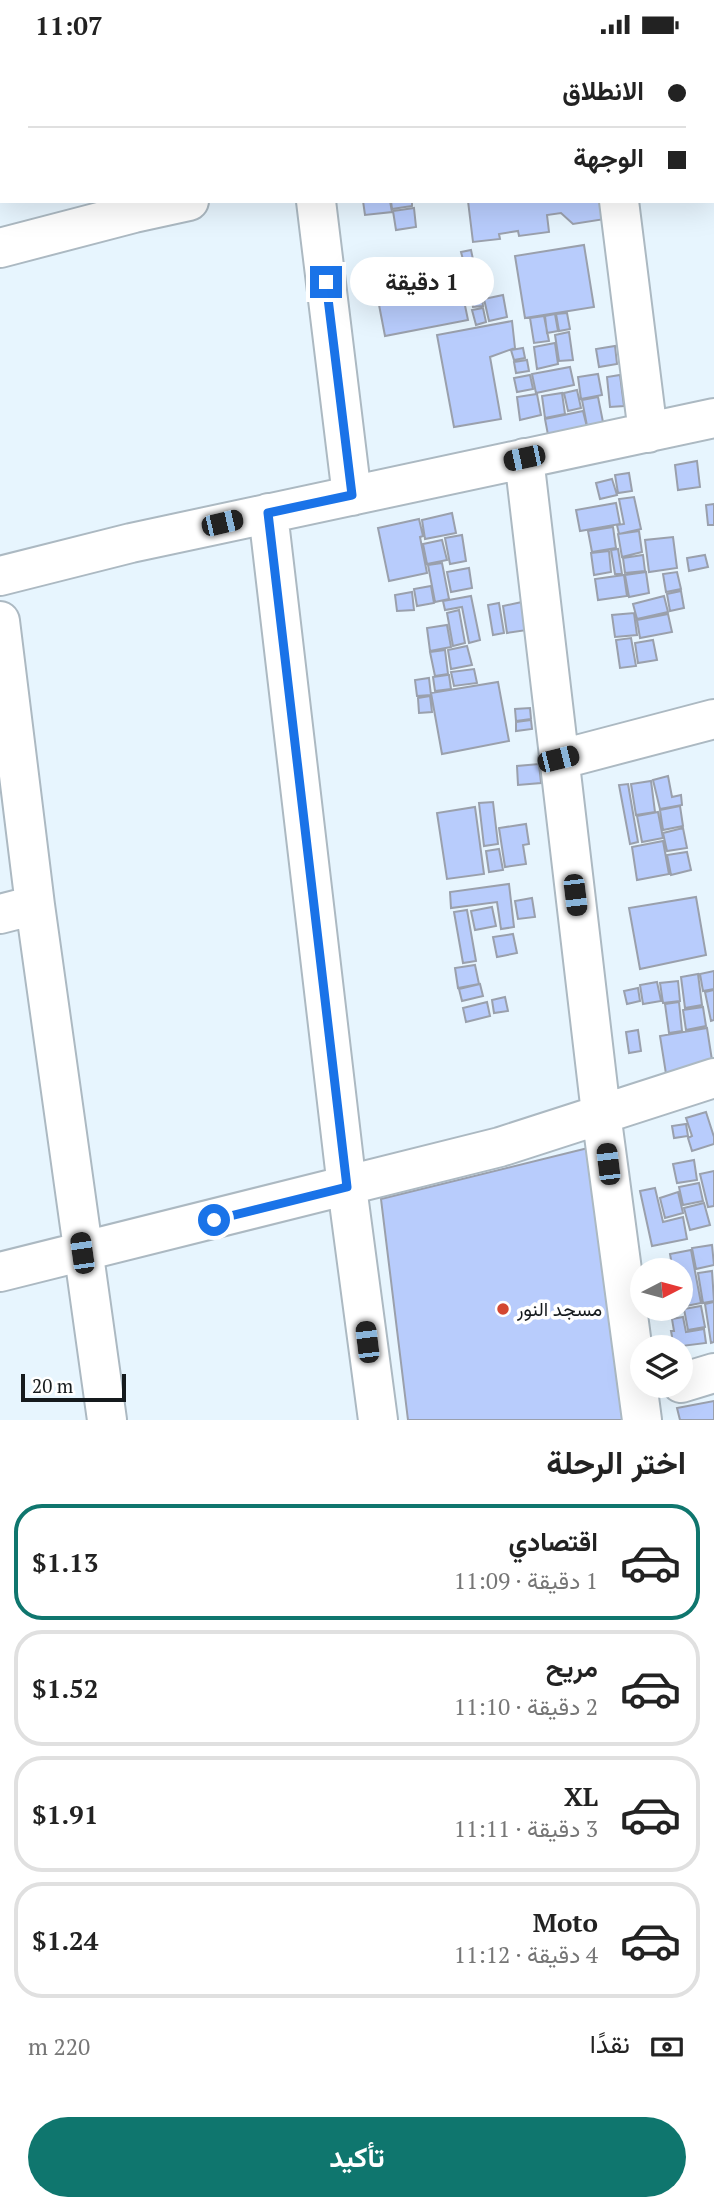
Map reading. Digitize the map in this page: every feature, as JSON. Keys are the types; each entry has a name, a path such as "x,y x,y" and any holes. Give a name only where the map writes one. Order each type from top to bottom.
{"street":[{"path":"0,248 180,203"},
{"path":"316,203 352,495"},
{"path":"619,203 649,433"},
{"path":"0,576 131,543 714,418"},
{"path":"524,458 601,1113 650,1401"},
{"path":"268,513 377,1420"},
{"path":"0,621 18,910 82,1253 107,1420"},
{"path":"558,759 714,719"},
{"path":"0,1272 500,1147 714,1078"},
{"path":"693,1379 714,1373"}],"building":[{"path":"363,203 390,203 392,212 365,215"},
{"path":"391,203 412,203 412,206 392,209"},
{"path":"468,203 603,203 605,219 573,224 561,213 547,215 549,232 519,236 518,231 499,234 500,239 473,242"},
{"path":"414,208 416,227 396,230 393,211"},
{"path":"584,245 594,307 525,318 515,256"},
{"path":"471,250 474,264 465,267 461,252"},
{"path":"457,267 468,320 385,336 375,284"},
{"path":"481,289 483,306 473,307 470,290"},
{"path":"503,295 507,317 489,321 484,299"},
{"path":"483,308 486,322 476,325 472,310"},
{"path":"567,313 570,329 559,331 556,314"},
{"path":"555,314 558,331 547,333 545,316"},
{"path":"544,316 549,341 534,343 530,318"},
{"path":"512,321 515,348 490,357 501,419 454,427 437,335"},
{"path":"569,332 573,360 559,361 555,335"},
{"path":"555,343 558,364 537,369 534,347"},
{"path":"615,346 617,364 599,367 596,349"},
{"path":"523,348 525,358 514,360 511,350"},
{"path":"527,360 529,371 516,373 514,362"},
{"path":"570,367 574,385 536,393 532,374"},
{"path":"598,374 602,395 581,399 578,377"},
{"path":"530,375 533,389 517,392 514,378"},
{"path":"620,375 624,406 610,407 607,377"},
{"path":"577,390 581,408 568,411 564,393"},
{"path":"562,393 565,414 545,418 542,396"},
{"path":"537,394 541,415 520,420 517,397"},
{"path":"598,397 604,427 588,431 582,400"},
{"path":"583,411 588,431 549,440 545,419"},
{"path":"697,461 700,487 678,490 675,465"},
{"path":"629,473 632,491 618,493 615,475"},
{"path":"612,479 617,495 600,499 596,483"},
{"path":"634,497 641,529 619,534 617,525 624,524 619,499"},
{"path":"616,503 620,524 580,531 576,510"},
{"path":"714,504 714,525 708,525 706,505"},
{"path":"452,513 456,533 425,539 422,520"},
{"path":"419,519 427,573 389,581 378,528"},
{"path":"613,527 616,548 592,552 588,531"},
{"path":"639,531 642,552 622,557 618,534"},
{"path":"462,535 466,561 450,564 445,538"},
{"path":"673,537 677,568 649,572 645,540"},
{"path":"442,540 447,560 427,564 423,544"},
{"path":"618,549 622,574 615,574 611,550"},
{"path":"609,551 611,572 594,575 591,553"},
{"path":"643,555 645,571 625,573 623,558"},
{"path":"705,555 708,567 689,571 687,558"},
{"path":"442,563 449,599 435,602 428,565"},
{"path":"469,568 472,588 451,592 447,572"},
{"path":"646,572 649,593 629,597 625,575"},
{"path":"677,572 681,589 666,592 663,574"},
{"path":"624,575 627,596 598,600 595,579"},
{"path":"431,586 434,603 417,606 414,589"},
{"path":"681,591 684,608 670,611 667,594"},
{"path":"412,592 414,610 397,611 395,595"},
{"path":"471,596 480,640 469,643 462,607 445,610 443,601"},
{"path":"664,596 668,612 637,619 633,604"},
{"path":"522,602 527,630 507,633 503,606"},
{"path":"499,603 504,633 493,635 488,605"},
{"path":"459,610 465,643 453,646 447,613"},
{"path":"634,613 637,635 615,637 612,615"},
{"path":"668,614 672,632 640,638 637,620"},
{"path":"447,625 451,647 430,651 427,628"},
{"path":"631,638 636,666 620,668 616,640"},
{"path":"653,640 657,660 638,663 635,643"},
{"path":"467,646 472,665 451,669 448,650"},
{"path":"445,650 448,674 435,676 430,652"},
{"path":"474,669 477,683 454,686 451,672"},
{"path":"449,675 451,689 435,691 433,677"},
{"path":"429,678 431,695 417,696 415,680"},
{"path":"498,682 509,741 442,754 431,693"},
{"path":"430,696 432,712 419,713 418,698"},
{"path":"530,708 531,719 516,721 515,709"},
{"path":"531,720 532,729 516,731 516,722"},
{"path":"539,764 541,783 518,785 517,766"},
{"path":"668,776 672,797 681,795 682,805 660,809 653,780"},
{"path":"651,781 655,812 636,815 631,784"},
{"path":"628,784 638,842 630,844 619,785"},
{"path":"493,802 498,844 484,846 479,803"},
{"path":"680,806 683,826 663,830 660,810"},
{"path":"475,807 484,874 447,879 437,813"},
{"path":"658,812 663,838 642,842 637,816"},
{"path":"526,824 529,844 523,845 526,864 505,867 499,828"},
{"path":"683,828 687,848 667,851 663,833"},
{"path":"663,841 669,874 637,880 632,847"},
{"path":"499,849 503,870 489,872 486,851"},
{"path":"687,852 691,870 671,875 667,855"},
{"path":"509,884 514,927 501,929 497,902 451,908 450,892"},
{"path":"696,897 706,955 640,969 629,908"},
{"path":"532,898 535,917 518,919 515,901"},
{"path":"492,907 496,926 475,930 471,911"},
{"path":"467,910 476,961 463,963 454,912"},
{"path":"513,934 517,953 497,957 493,937"},
{"path":"475,965 479,984 458,988 455,968"},
{"path":"714,971 714,989 703,991 700,974"},
{"path":"698,974 702,1005 685,1008 681,977"},
{"path":"678,981 680,1001 663,1003 660,983"},
{"path":"657,982 661,1001 643,1004 640,985"},
{"path":"480,984 483,996 462,1001 459,989"},
{"path":"638,988 640,1001 627,1004 624,991"},
{"path":"714,990 714,1020 711,1021 705,992"},
{"path":"505,997 508,1011 494,1013 492,1000"},
{"path":"487,1002 490,1016 466,1022 463,1008"},
{"path":"679,1002 682,1031 669,1033 665,1004"},
{"path":"703,1007 706,1026 686,1030 683,1010"},
{"path":"707,1028 714,1073 667,1080 660,1036"},
{"path":"638,1030 641,1051 629,1053 626,1032"},
{"path":"706,1112 714,1144 692,1151 688,1138 692,1136 686,1118"},
{"path":"686,1124 688,1136 674,1138 672,1126"},
{"name":"مسجد النور","path":"592,1147 626,1420 408,1420 381,1199"},
{"path":"694,1160 697,1180 677,1183 673,1164"},
{"path":"714,1171 714,1206 708,1207 700,1174"},
{"path":"699,1183 703,1201 683,1205 679,1187"},
{"path":"655,1188 663,1222 683,1217 687,1239 652,1246 640,1191"},
{"path":"678,1192 683,1213 665,1218 660,1198"},
{"path":"704,1203 710,1225 690,1230 684,1208"},
{"path":"712,1245 714,1265 696,1269 692,1248"},
{"path":"691,1250 693,1258 671,1258 670,1254"},
{"path":"693,1261 701,1303 693,1305"},
{"path":"712,1271 714,1301 703,1303 698,1273"},
{"path":"714,1302 714,1342 711,1343 705,1304"},
{"path":"701,1306 705,1327 688,1330 686,1321 693,1321 693,1307"},
{"path":"672,1321 684,1321 686,1332 704,1329 706,1343 693,1345 693,1335 672,1335 671,1331 674,1331"},
{"path":"714,1401 714,1420 680,1420 677,1408"}],"place":[{"name":"مسجد النور","path":"503,1309"}],"route":[{"path":"214,1220 347,1187 268,513 352,495 326,282"}]}
